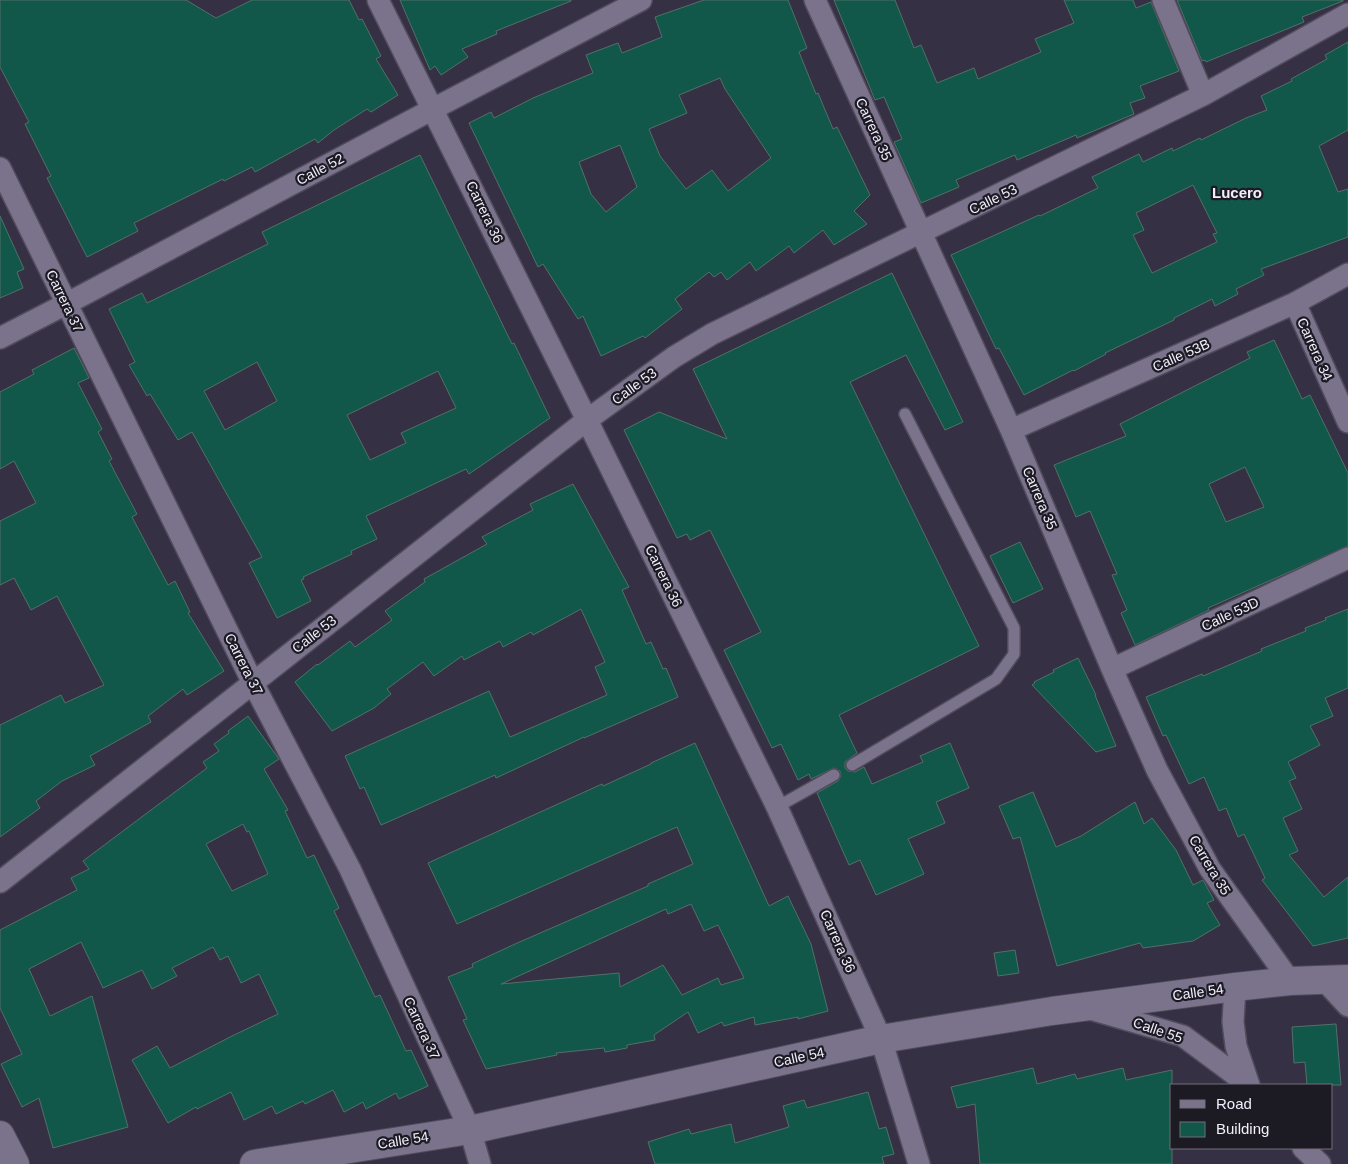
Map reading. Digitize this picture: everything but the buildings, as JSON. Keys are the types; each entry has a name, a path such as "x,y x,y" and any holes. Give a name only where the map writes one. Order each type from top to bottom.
{"street":[{"name":"Carrera 36","path":"378,0 777,807 882,1039 919,1164"},
{"name":"Calle 52","path":"0,338 641,0"},
{"name":"Carrera 35","path":"815,0 1011,430 1157,770 1210,869 1290,981"},
{"path":"1163,0 1203,96"},
{"name":"Calle 53","path":"0,882 587,420 674,357 712,334 922,234 1203,96 1348,14"},
{"name":"Carrera 37","path":"0,168 253,683 350,869 470,1130 480,1164"},
{"name":"Calle 53B","path":"1011,430 1295,304 1348,274"},
{"name":"Carrera 34","path":"1295,304 1348,422"},
{"name":"Calle 53D","path":"1112,669 1348,558"},
{"path":"1336,980 1348,1006"},
{"name":"Calle 54","path":"254,1164 470,1130 882,1039 1085,1007 1235,987 1290,981 1336,980"},
{"name":"Calle 55","path":"1235,987 1233,1022 1236,1046 1249,1084"},
{"name":"Calle 55","path":"1085,1007 1183,1036 1248,1084"},
{"path":"0,1135 15,1164"},
{"path":"1303,1149 1307,1164"},
{"path":"1304,1149 1320,1164"}],"lane":[{"path":"852,765 996,679 1014,654 1014,628 905,414"},
{"path":"777,807 834,774"}],"district":[{"name":"Lucero","path":"1237,193"}]}
